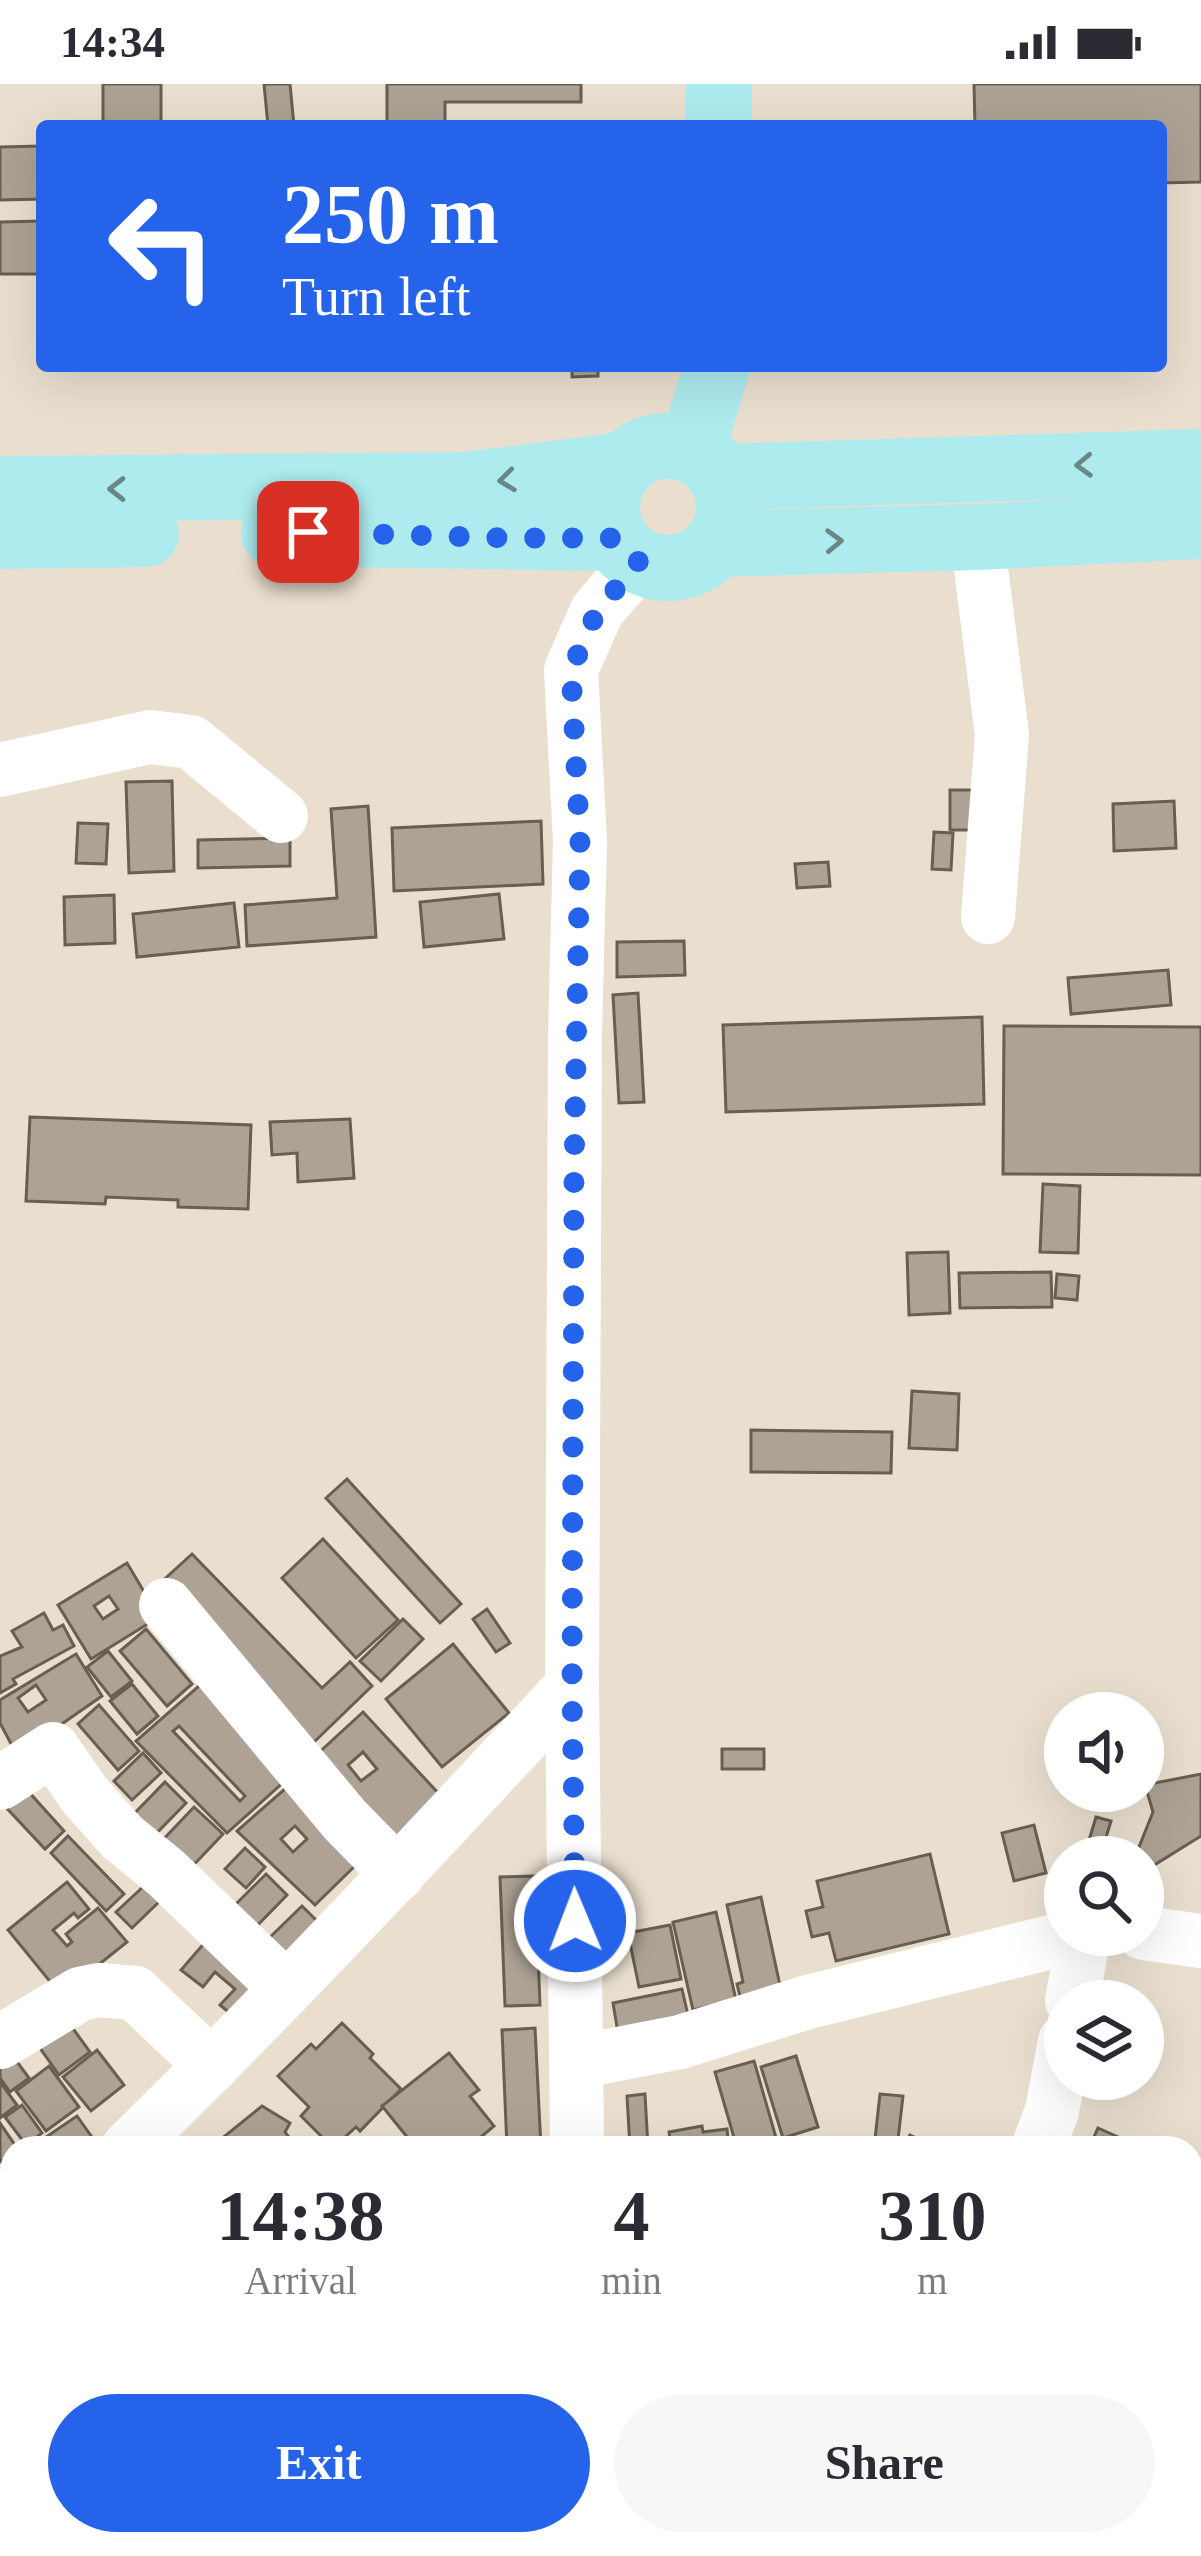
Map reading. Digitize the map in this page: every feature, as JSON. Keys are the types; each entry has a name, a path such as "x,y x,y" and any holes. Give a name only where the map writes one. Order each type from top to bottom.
{"main road":[{"path":"718,84 719,120"},
{"path":"707,464 716,372"},
{"path":"0,489 466,485 622,465 652,448 673,446 707,464 728,494 729,512 717,544 705,556 672,569 655,567 627,550 509,538 308,532 0,536"},
{"path":"707,464 1201,462"},
{"path":"622,465 610,485 608,521 627,550"},
{"path":"717,544 1201,526"}],"street":[{"path":"976,537 1002,735 988,917"},
{"path":"577,2136 572,1686 580,841 571,670 627,550"},
{"path":"0,770 150,737 191,742 281,816"},
{"path":"166,1605 345,1820 398,1874"},
{"path":"140,2136 398,1874 572,1686"},
{"path":"0,1783 53,1749 122,1837 286,1988"},
{"path":"1164,1936 1201,1941"},
{"path":"577,2062 680,2042 808,2002 1044,1944"},
{"path":"0,2042 80,1994 99,1990 135,1993 212,2066"},
{"path":"1043,2136 1054,2100"}],"building":[{"path":"103,84 161,84 161,120 103,120"},
{"path":"264,84 290,84 293,120 267,120"},
{"path":"387,84 581,84 581,102 445,102 445,120 387,120"},
{"path":"974,84 1201,84 1201,182 1167,183 1167,120 975,120"},
{"path":"36,146 36,199 0,200 0,147"},
{"path":"36,221 36,274 0,274 0,222"},
{"path":"572,372 598,372 598,376 572,377"},
{"path":"172,781 174,871 129,873 126,782"},
{"path":"950,790 989,790 989,830 950,830"},
{"path":"1174,801 1176,848 1114,851 1113,804"},
{"path":"368,806 376,937 247,946 245,905 337,898 331,809"},
{"path":"541,821 543,884 394,891 392,828"},
{"path":"78,823 108,824 106,864 76,863"},
{"path":"934,832 953,833 951,870 932,869"},
{"path":"290,838 290,866 198,868 198,840"},
{"path":"828,862 830,886 797,888 795,864"},
{"path":"499,894 504,939 424,947 420,902"},
{"path":"114,895 115,943 65,945 64,897"},
{"path":"234,903 239,947 137,957 133,914"},
{"path":"684,941 685,975 617,977 617,942"},
{"path":"1168,970 1171,1005 1071,1014 1068,978"},
{"path":"638,993 644,1102 619,1103 613,995"},
{"path":"982,1017 984,1104 726,1112 723,1025"},
{"path":"1004,1026 1201,1027 1201,1175 1003,1174"},
{"path":"30,1117 251,1125 248,1209 178,1207 178,1200 106,1197 105,1204 26,1201"},
{"path":"350,1119 354,1178 298,1182 297,1153 272,1155 270,1122"},
{"path":"1043,1184 1080,1186 1078,1253 1040,1252"},
{"path":"948,1252 950,1313 909,1315 907,1253"},
{"path":"1051,1272 1052,1307 960,1308 959,1273"},
{"path":"1057,1274 1079,1276 1077,1300 1055,1298"},
{"path":"912,1391 959,1394 957,1450 909,1448"},
{"path":"751,1430 892,1432 891,1473 751,1472"},
{"path":"347,1479 461,1604 440,1623 326,1498"},
{"path":"323,1539 398,1620 356,1658 282,1578"},
{"path":"192,1554 322,1688 350,1662 372,1686 312,1744 158,1585"},
{"path":"127,1563 159,1617 91,1659 58,1605","holes":["109,1596 118,1609 103,1619 94,1606"]},
{"path":"487,1609 510,1643 496,1652 473,1619"},
{"path":"44,1613 53,1630 63,1625 74,1646 13,1679 16,1684 0,1693 0,1656 22,1647 12,1631"},
{"path":"403,1619 423,1639 381,1681 360,1661"},
{"path":"146,1629 192,1684 167,1706 120,1651"},
{"path":"453,1644 509,1713 442,1767 386,1699"},
{"path":"108,1651 132,1681 111,1697 87,1667"},
{"path":"76,1654 102,1696 17,1755 0,1723 0,1700","holes":["36,1685 46,1700 28,1712 18,1698"]},
{"path":"132,1684 158,1716 137,1734 110,1701"},
{"path":"200,1685 287,1779 227,1833 136,1741","holes":["179,1726 245,1796 240,1801 173,1731"]},
{"path":"99,1705 139,1751 118,1770 78,1724"},
{"path":"363,1712 440,1795 390,1842 313,1758","holes":["363,1752 377,1769 361,1781 348,1765"]},
{"path":"722,1749 764,1749 764,1769 722,1769"},
{"path":"143,1753 161,1773 132,1800 114,1781"},
{"path":"1201,1774 1201,1836 1164,1859 1164,1836 1143,1836 1153,1812 1164,1812 1164,1781"},
{"path":"18,1780 64,1831 45,1849 0,1801"},
{"path":"165,1782 186,1803 145,1845 124,1824"},
{"path":"286,1788 361,1860 315,1905 237,1831","holes":["295,1826 307,1839 293,1852 281,1839"]},
{"path":"194,1807 223,1834 187,1872 158,1845"},
{"path":"1096,1817 1111,1821 1106,1836 1090,1836"},
{"path":"1034,1825 1044,1874 1014,1881 1002,1833"},
{"path":"68,1836 124,1894 106,1911 51,1853"},
{"path":"245,1848 265,1867 246,1888 225,1869"},
{"path":"930,1854 949,1934 836,1961 829,1933 812,1937 806,1911 823,1907 817,1881"},
{"path":"266,1874 287,1895 246,1937 224,1916"},
{"path":"535,1876 540,2005 505,2006 500,1877"},
{"path":"67,1882 89,1909 78,1918 74,1913 53,1930 67,1946 72,1942 66,1934 98,1908 127,1942 61,1995 8,1930"},
{"path":"146,1884 161,1900 132,1928 116,1912"},
{"path":"761,1897 782,1995 742,2005 737,1984 743,1982 727,1905"},
{"path":"302,1906 325,1929 285,1967 263,1944"},
{"path":"716,1912 736,2000 693,2010 673,1922"},
{"path":"670,1925 681,1979 639,1987 628,1933"},
{"path":"213,1933 270,1981 236,2018 220,2005 235,1989 215,1972 203,1987 181,1970"},
{"path":"682,1989 690,2024 619,2039 613,2003"},
{"path":"66,2019 90,2052 59,2075 35,2041"},
{"path":"342,2023 401,2089 360,2131 356,2127 346,2136 321,2136 301,2116 309,2107 278,2076 311,2044 316,2049"},
{"path":"535,2028 540,2136 506,2136 502,2030"},
{"path":"97,2050 124,2085 91,2111 63,2077"},
{"path":"9,2051 29,2078 10,2092 0,2078 0,2057"},
{"path":"449,2053 479,2090 470,2096 494,2126 482,2136 406,2136 382,2106"},
{"path":"796,2056 818,2127 782,2136 761,2067"},
{"path":"754,2061 776,2136 734,2136 715,2072"},
{"path":"49,2066 79,2107 46,2131 16,2091"},
{"path":"0,2082 17,2105 0,2118"},
{"path":"645,2094 647,2136 629,2136 627,2096"},
{"path":"880,2094 903,2096 898,2136 875,2136"},
{"path":"22,2105 42,2133 19,2136 5,2117"},
{"path":"262,2106 290,2123 288,2136 225,2136"},
{"path":"77,2116 91,2136 47,2136"},
{"path":"702,2126 703,2132 727,2129 728,2136 670,2136 669,2132"}],"route":[{"path":"308,532 614,538 639,562 597,611 571,670 580,841 574,1174 575,1921"}]}
